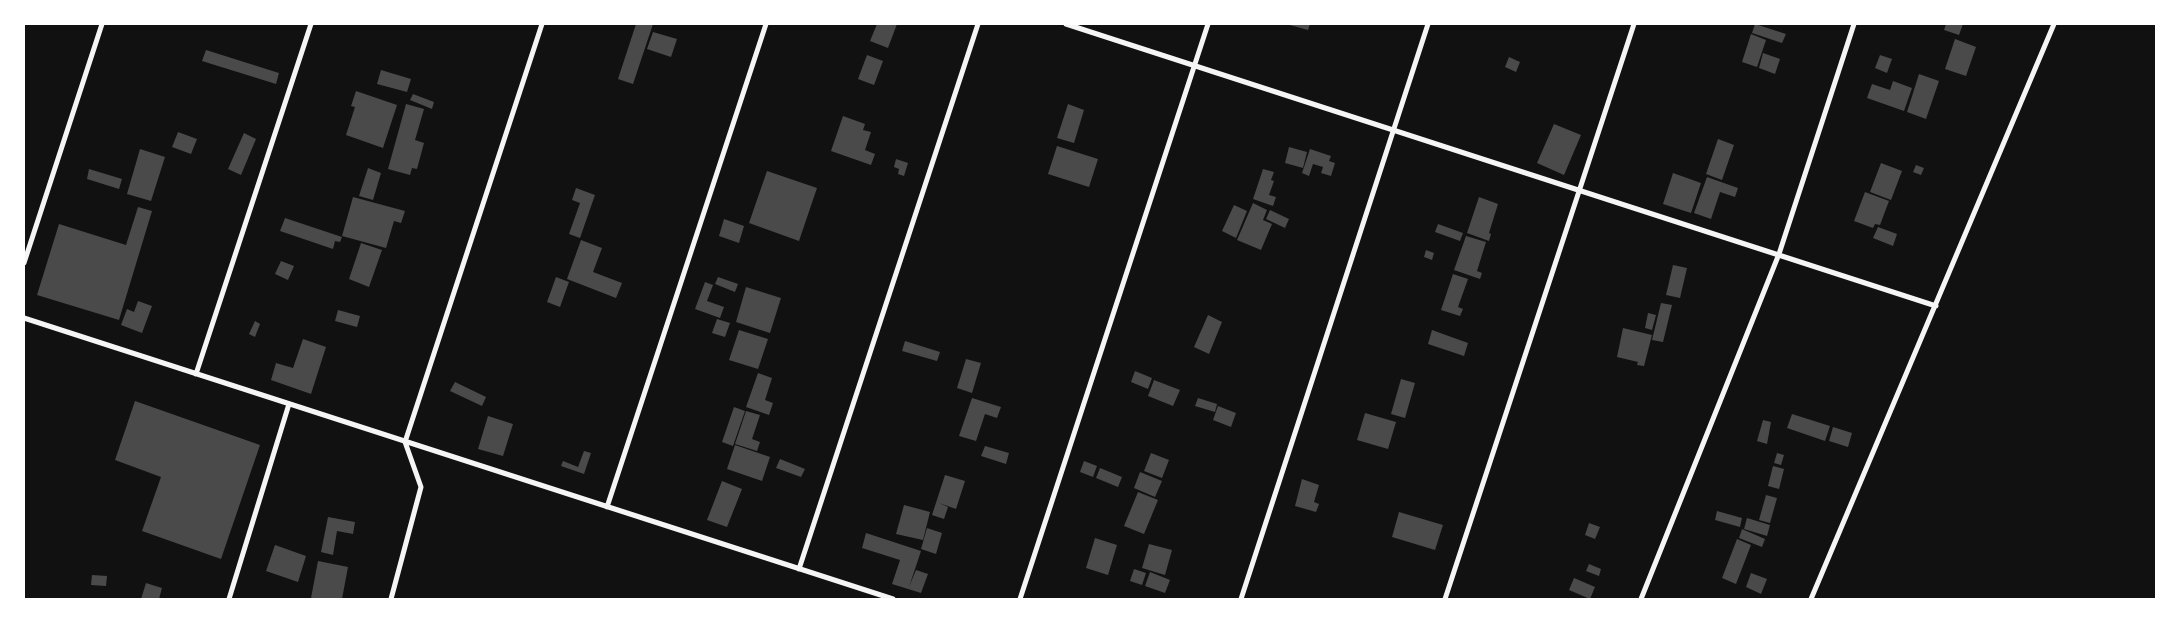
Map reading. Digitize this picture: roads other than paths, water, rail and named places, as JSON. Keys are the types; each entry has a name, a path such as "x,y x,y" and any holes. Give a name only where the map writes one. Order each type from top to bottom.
{"street":[{"path":"24,263 102,24"},
{"path":"196,374 311,24"},
{"path":"391,599 420,487 405,442 542,24"},
{"path":"607,507 766,24"},
{"path":"799,569 978,24"},
{"path":"1066,24 1936,306"},
{"path":"1020,599 1208,24"},
{"path":"1241,599 1428,24"},
{"path":"1445,599 1634,24"},
{"path":"1640,599 1779,254 1854,24"},
{"path":"1811,599 2054,24"},
{"path":"24,318 893,599"},
{"path":"229,599 289,404"}]}
